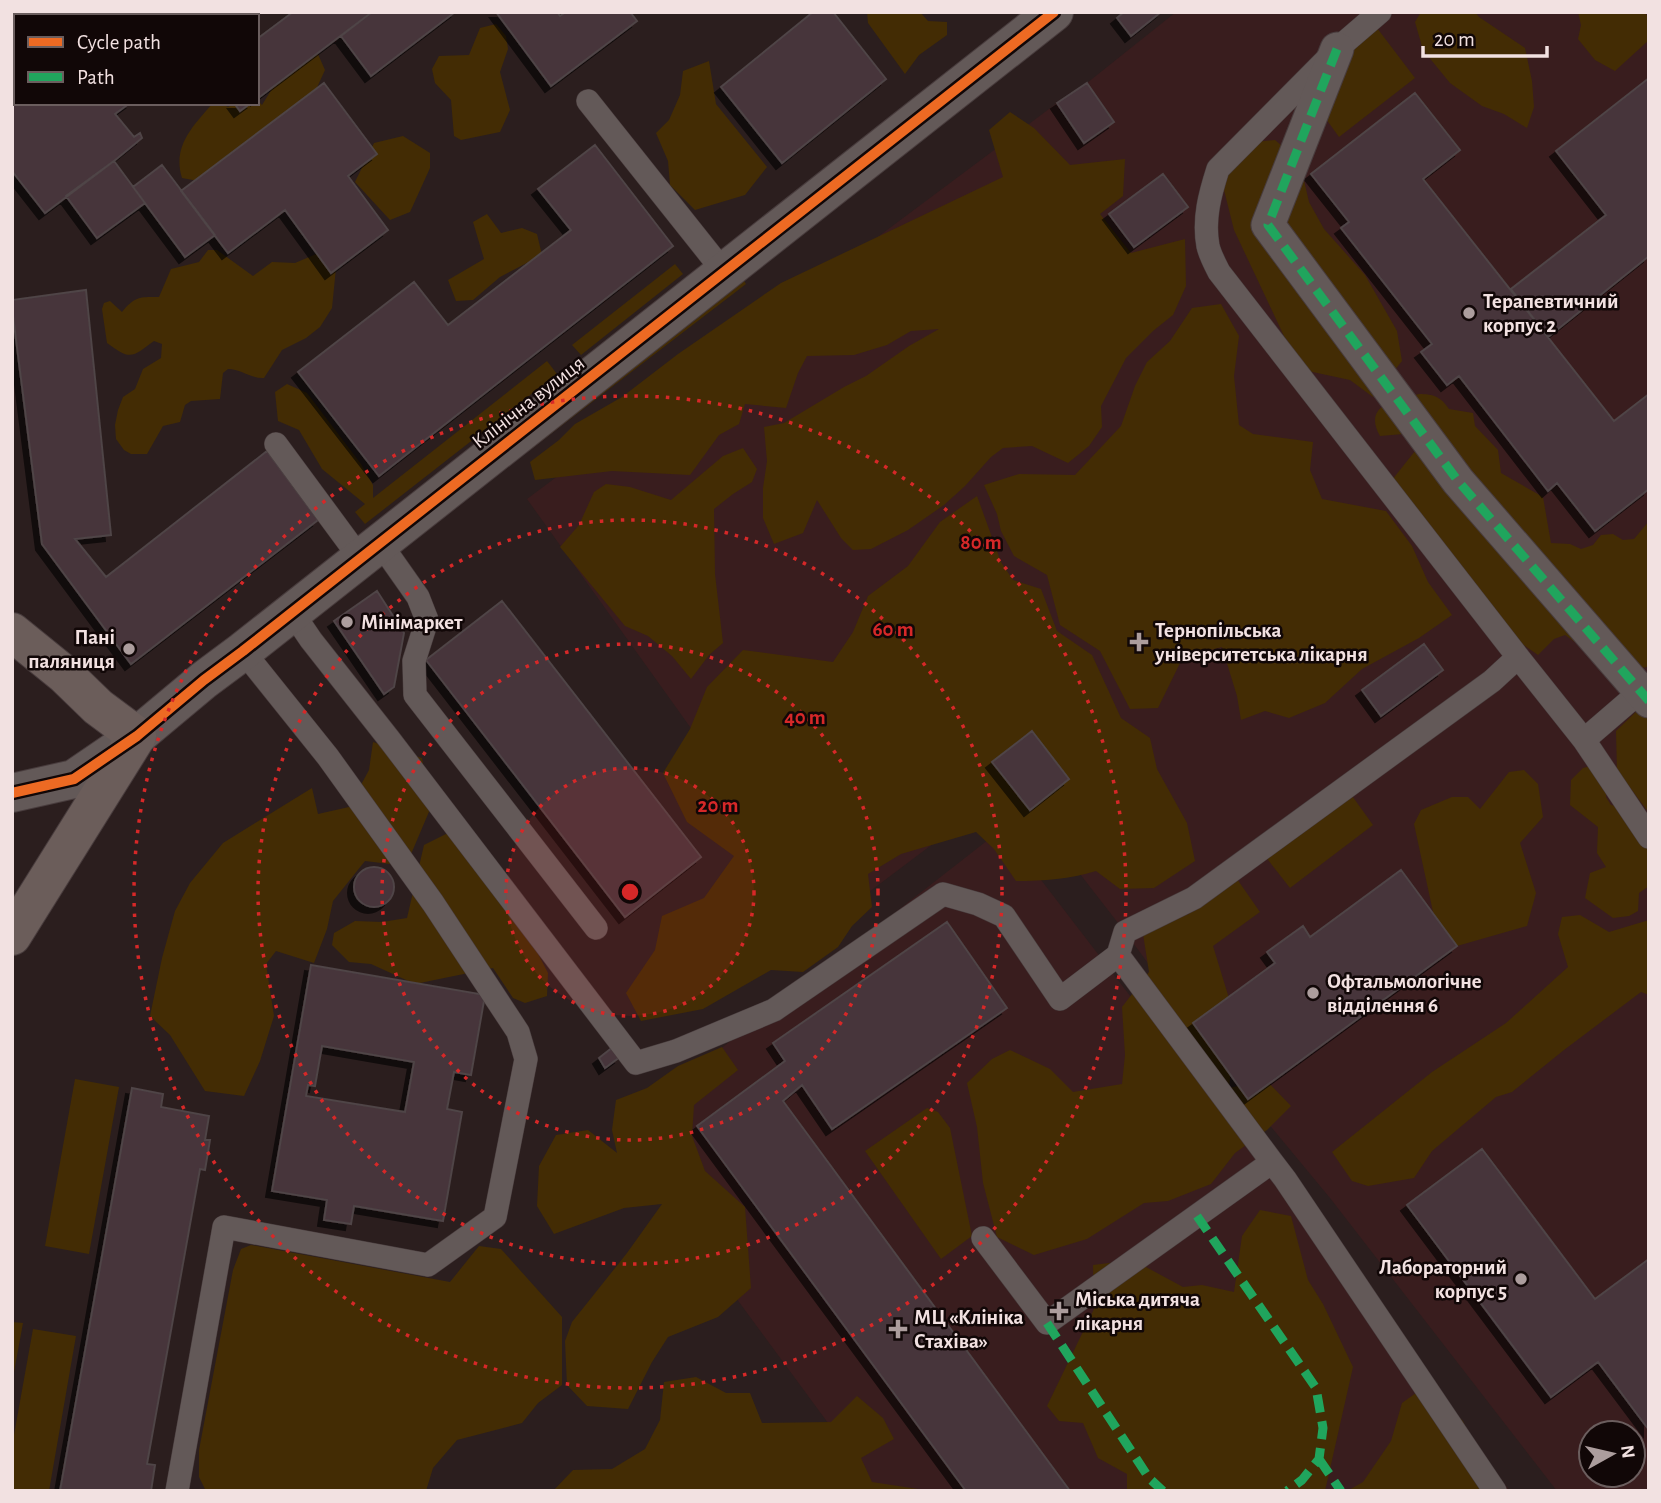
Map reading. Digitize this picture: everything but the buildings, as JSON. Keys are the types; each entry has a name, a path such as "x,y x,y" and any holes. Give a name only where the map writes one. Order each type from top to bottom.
{"main road":[{"path":"12,632 65,675 98,707 137,736 12,936"}],"street":[{"name":"Клінічна вулиця","path":"12,793 74,779 137,736 204,680 1054,12"},
{"path":"1337,48 1268,225 1458,481 1646,692"}],"lane":[{"path":"1380,12 1337,48 1218,169 1205,220 1209,248 1219,272 1584,740 1649,837"},
{"path":"588,101 724,272"},
{"path":"276,444 370,551 418,597 427,620 414,661 415,695 596,928"},
{"path":"292,612 636,1063 676,1051 774,1010 943,894 978,904 1004,916 1060,999 1118,955 1125,932 1194,898 1492,681 1518,657"},
{"path":"177,1491 224,1227 428,1265 495,1217 526,1059 518,1032 433,903 328,757 243,651"},
{"path":"1584,740 1646,692"},
{"path":"1118,955 1285,1179 1495,1491"},
{"path":"983,1238 1047,1323 1272,1162"}],"shaded area":[{"path":"867,12 920,12 928,21 947,22 947,35 919,55 905,74 868,23"},
{"name":"Тернопільська університетська лікарня","path":"1176,12 1649,12 1649,1491 1557,1491 1330,1198 1248,1099 1125,932 1011,785 869,892 733,787 527,499 1087,83"},
{"path":"1421,12 1475,12 1525,48 1534,107 1527,128 1504,114 1482,106 1450,83 1423,50 1415,22"},
{"path":"1578,12 1644,12 1649,18 1649,40 1615,71 1595,60 1578,39 1581,25"},
{"path":"496,24 506,36 508,49 500,72 510,110 500,132 461,140 454,136 451,100 435,83 432,69 439,56 469,55 480,28"},
{"path":"1377,28 1415,78 1339,137 1321,112 1341,56"},
{"path":"317,52 325,70 309,105 204,182 182,178 182,146 192,128 211,105 228,107 259,105 259,102 262,105 288,63"},
{"path":"709,61 716,104 767,167 745,195 695,210 670,185 668,161 656,133 669,120 680,95 683,71"},
{"path":"1010,112 1034,128 1070,165 1125,159 1123,196 1100,214 1131,253 1185,239 1186,286 1173,315 1126,358 1101,406 1102,427 1089,446 1068,463 1032,446 1003,448 944,505 908,530 871,549 853,550 841,538 817,500 803,533 774,544 763,518 763,488 767,461 764,427 784,423 866,376 939,329 911,331 887,345 854,355 807,356 786,408 745,404 739,424 719,435 690,475 612,471 535,480 530,462 575,424 622,397 678,354 781,283 1003,177 989,130"},
{"path":"403,136 430,153 430,168 410,212 390,220 355,182 374,143"},
{"path":"1275,140 1296,158 1309,202 1324,229 1365,275 1397,331 1402,361 1373,397 1350,380 1308,371 1284,336 1234,230 1224,190 1228,164 1245,143"},
{"path":"487,214 501,233 522,228 537,234 542,255 500,277 473,300 456,301 448,280 484,259 473,222"},
{"path":"208,250 217,250 253,276 272,262 295,263 321,252 336,268 332,308 320,327 306,338 282,350 264,378 228,369 223,373 220,399 191,401 185,405 180,422 163,426 147,454 131,454 124,450 116,439 118,410 123,397 135,389 143,369 161,358 162,344 154,341 131,355 115,349 107,343 102,309 104,303 110,301 122,312 138,298 159,297 171,269 199,262"},
{"path":"675,264 683,274 581,355 572,345"},
{"path":"742,277 746,284 415,538"},
{"path":"1221,304 1239,336 1234,376 1239,425 1253,434 1313,442 1310,470 1322,499 1386,511 1412,546 1428,582 1452,615 1419,638 1362,669 1325,703 1289,718 1265,711 1241,720 1237,696 1222,647 1183,657 1158,708 1130,709 1100,651 1060,625 1047,575 1014,556 1001,531 997,514 984,485 1019,474 1075,475 1121,426 1147,362 1170,341 1192,308"},
{"path":"547,361 557,374 365,524 355,512 365,504 322,469 299,430 278,421 275,392 287,384 307,393 361,464 373,485 373,498"},
{"path":"1419,394 1437,397 1449,409 1473,413 1475,426 1498,450 1501,473 1543,497 1551,543 1570,544 1581,549 1593,545 1601,535 1613,534 1623,540 1634,539 1649,521 1647,667 1636,669 1583,648 1565,635 1554,639 1538,655 1518,641 1457,573 1423,516 1397,492 1392,480 1415,451 1414,438 1403,434 1380,436 1376,425 1375,417 1385,405"},
{"path":"743,448 757,469 752,482 714,509 715,574 723,643 709,655 691,679 672,656 648,636 625,626 560,547 579,525 594,492 606,484 630,487 671,500 723,456"},
{"path":"977,496 1001,562 1013,580 1041,589 1057,631 1092,655 1121,718 1150,738 1157,769 1187,823 1195,861 1154,888 1120,889 1096,871 1057,879 1016,881 994,849 976,832 901,854 868,874 872,907 852,926 838,947 803,972 771,970 703,1009 641,1021 626,993 655,950 662,916 704,898 734,856 687,822 663,773 690,729 707,687 743,650 833,662 853,632 868,596 908,566 940,522"},
{"path":"1639,709 1649,721 1649,813 1617,770 1616,731"},
{"path":"373,742 422,758 431,807 406,866 365,861 333,901 327,929 314,963 276,951 266,964 274,1016 260,1061 244,1096 205,1091 170,1035 150,1016 175,911 190,883 223,843 312,788 318,814 349,807 369,770"},
{"path":"1598,764 1606,780 1606,797 1611,805 1628,808 1649,836 1649,886 1639,893 1638,911 1629,916 1613,918 1585,898 1590,873 1606,867 1597,853 1598,827 1570,805 1571,780 1583,768"},
{"path":"1524,770 1538,784 1543,817 1520,843 1536,893 1527,926 1457,946 1435,921 1414,824 1421,810 1452,797 1468,797 1480,809 1509,772"},
{"path":"1350,793 1373,825 1290,888 1265,856"},
{"path":"456,829 514,908 548,973 547,996 525,1003 513,998 493,968 415,984 371,964 349,962 332,945 334,933 355,921 382,922 407,918 424,845"},
{"name":"Міська дитяча лікарня","path":"1002,829 1510,1491 878,1491 614,1132"},
{"path":"1237,879 1260,912 1213,946 1228,995 1234,1040 1229,1088 1266,1080 1291,1106 1267,1130 1235,1153 1211,1184 1168,1201 1144,1203 1087,1239 1034,1255 997,1237 983,1183 977,1127 967,1083 992,1059 1010,1050 1050,1069 1073,1092 1122,1084 1125,1055 1122,1007 1149,972 1143,934 1179,908 1187,915"},
{"path":"1580,915 1609,932 1649,920 1649,995 1641,992 1512,1092 1496,1097 1432,1151 1414,1178 1368,1186 1352,1181 1332,1152 1432,1072 1506,1023 1568,967 1558,934 1562,917"},
{"path":"722,1047 738,1070 694,1105 692,1136 705,1171 745,1207 751,1288 718,1317 668,1337 628,1409 587,1406 567,1385 565,1341 572,1322 662,1204 624,1208 554,1234 537,1206 539,1166 556,1135 588,1130 617,1153 612,1130 616,1100 647,1088 678,1066"},
{"path":"75,1079 119,1087 89,1254 45,1246"},
{"path":"927,1108 938,1112 950,1128 972,1236 941,1259 865,1151"},
{"path":"1260,1210 1291,1216 1308,1280 1323,1304 1353,1367 1325,1491 1127,1491 1127,1474 1098,1458 1083,1423 1059,1421 1047,1406 1094,1309 1093,1265 1133,1260 1183,1287 1202,1285 1234,1292 1242,1236"},
{"path":"251,1245 450,1282 479,1246 501,1249 562,1317 562,1385 538,1403 522,1423 457,1440 433,1468 426,1491 206,1491 199,1477 199,1450 233,1270 241,1249"},
{"path":"12,1322 23,1323 12,1383"},
{"path":"33,1329 76,1336 49,1491 12,1491 12,1446"},
{"path":"696,1377 726,1393 750,1393 762,1423 831,1422 857,1396 883,1418 894,1439 861,1458 872,1482 919,1491 553,1491 573,1470 612,1469 645,1449 660,1420 664,1382"},
{"path":"1427,1385 1463,1421 1492,1484 1491,1491 1347,1491 1363,1482 1391,1441 1402,1403"}],"marked path":[{"path":"1337,49 1268,225 1458,481 1649,701"},
{"path":"1197,1216 1316,1388 1323,1428 1319,1459 1302,1480 1287,1491"},
{"path":"1047,1323 1149,1478 1163,1491"},
{"path":"1319,1459 1341,1491"}],"cycle path":[{"path":"12,793 74,779 137,736 204,680 1054,12"}],"place":[{"name":"Терапевтичний корпус 2","path":"1469,313"},
{"name":"Мінімаркет","path":"347,622"},
{"name":"Тернопільська університетська лікарня","path":"1139,642"},
{"name":"Пані паляниця","path":"129,649"},
{"name":"Офтальмологічне відділення 6","path":"1313,993"},
{"name":"Лабораторний корпус 5","path":"1521,1279"},
{"name":"Міська дитяча лікарня","path":"1059,1311"},
{"name":"МЦ «Клініка Стахіва»","path":"898,1329"}]}
